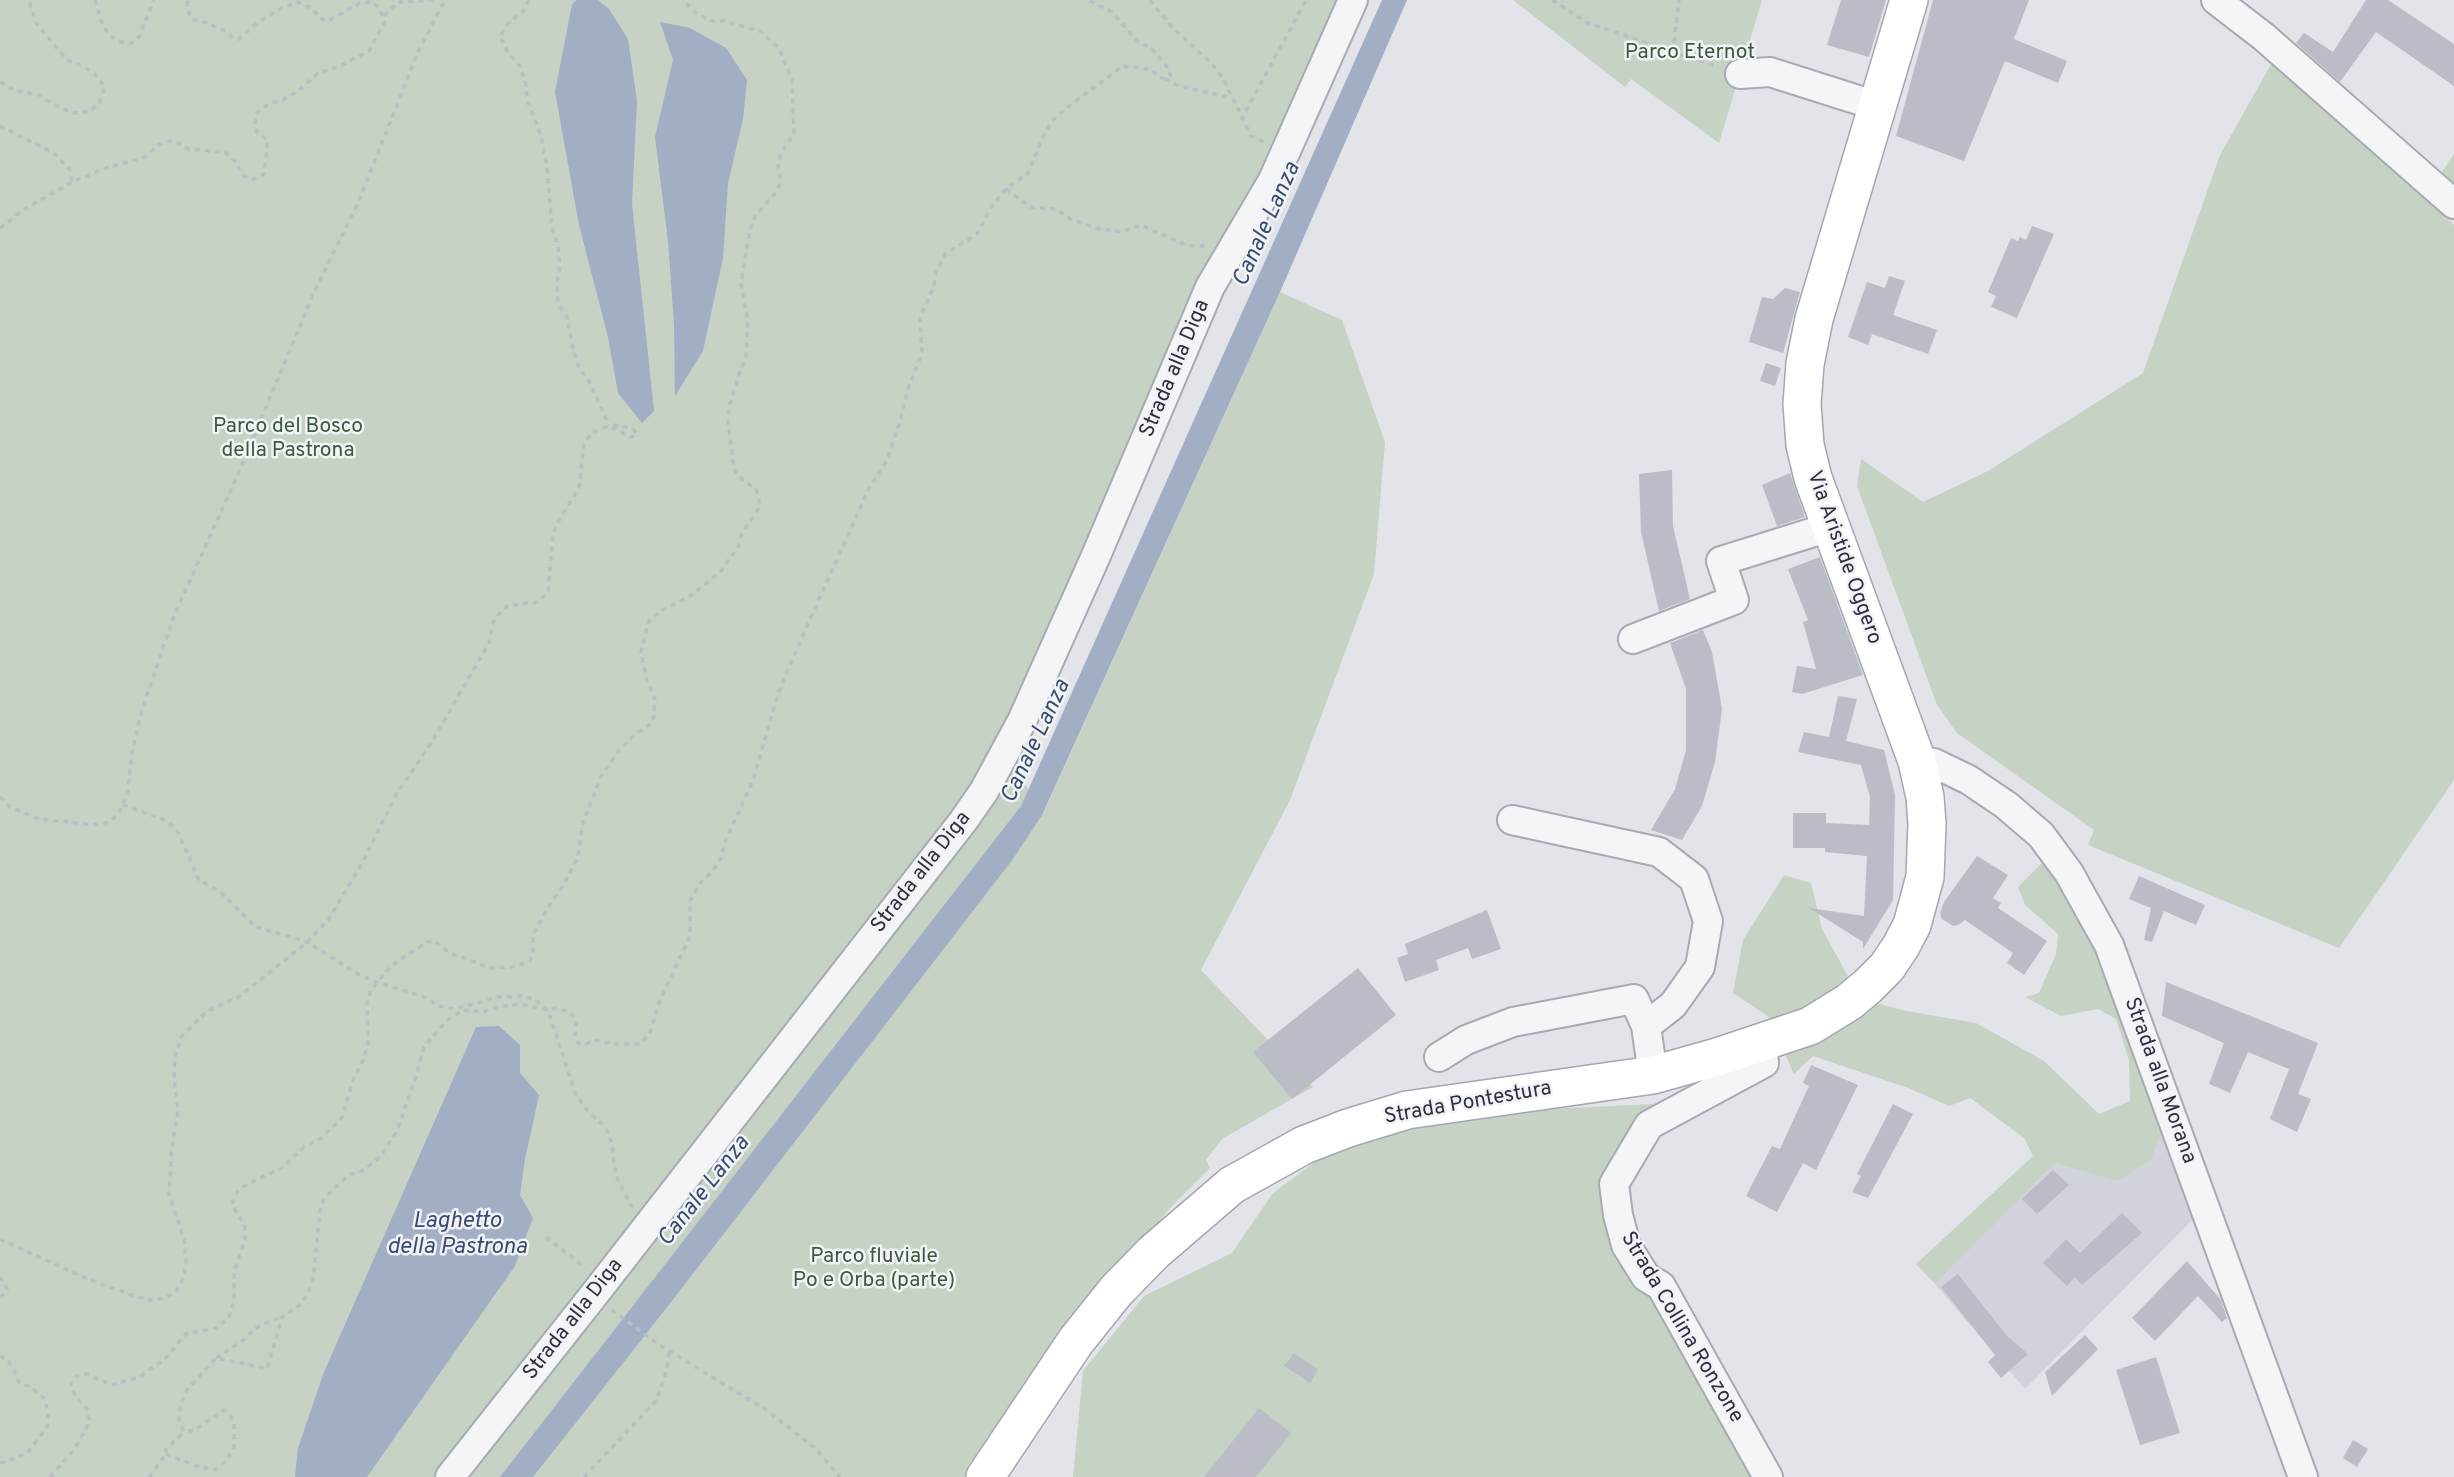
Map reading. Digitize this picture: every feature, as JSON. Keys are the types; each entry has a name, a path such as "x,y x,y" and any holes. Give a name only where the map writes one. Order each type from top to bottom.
{"main road":[{"name":"Via Aristide Oggero","path":"1762,1041 1810,1026 1849,1002 1887,967 1912,925 1925,877 1926,811 1916,761 1813,478 1805,445 1802,404 1805,364 1814,319 1909,0"},
{"name":"Strada Pontestura","path":"985,1477 1076,1341 1116,1291 1173,1235 1232,1185 1304,1145 1407,1110 1653,1075 1762,1041"}],"street":[{"name":"Strada alla Diga","path":"450,1477 604,1293 644,1230 984,791 1022,721 1096,558 1210,287 1273,180 1353,0"},
{"path":"2216,0 2264,37 2454,204"},
{"path":"1740,74 1770,72 1877,106"},
{"path":"1633,639 1734,600 1721,561 1830,527"},
{"name":"Strada alla Morana","path":"1916,761 1934,763 1969,780 2006,805 2041,835 2069,873 2109,945 2302,1477"},
{"path":"1512,820 1659,852 1695,879 1708,921 1700,967 1673,1004 1646,1026"},
{"path":"1439,1057 1466,1040 1513,1022 1634,999 1646,1026 1653,1075"},
{"name":"Strada Collina Ronzone","path":"1762,1041 1763,1063 1649,1125 1614,1184 1626,1245 1646,1277 1661,1286 1768,1477"}],"path":[{"path":"0,82 16,91 40,95 52,104 73,113 85,112 98,106 105,87 89,70 68,60 36,23 29,0"},
{"path":"95,0 103,26 110,36 121,42 132,43 139,37 154,0"},
{"path":"0,228 23,210 72,182 106,168 145,157 157,145 174,141 189,149 225,152 237,163 242,175 248,178 264,174 268,140 257,134 257,113 268,104 283,100 298,91 318,73 348,63 369,51 384,23 380,8 371,2 360,3 328,21 321,19 313,9 298,2 257,23 239,39 207,23 191,19 188,0"},
{"path":"383,16 398,2 438,0"},
{"path":"0,797 10,807 39,819 88,824 109,822 120,813 127,794 141,713 174,616 275,388 309,303 358,203 418,52 445,0"},
{"path":"0,1239 83,1277 128,1294 149,1300 166,1298 177,1290 184,1277 186,1261 184,1240 169,1194 178,1110 174,1067 182,1037 206,1012 238,996 307,942 329,919 345,894 397,793 431,743 489,643 494,620 507,606 539,602 548,590 553,534 559,517 579,488 584,443 593,432 609,425 633,429 636,434 631,437 609,425 589,381 579,369 567,317 558,303 560,266 552,227 547,166 541,136 527,99 520,66 508,53 500,36 510,22 522,13 529,0"},
{"path":"50,1477 74,1450 90,1421 87,1409 75,1396 71,1384 74,1377 87,1374 112,1385 139,1377 164,1360 186,1334 216,1328 229,1318 234,1300 234,1272 245,1239 245,1227 232,1204 237,1192 247,1184 282,1168 342,1118 353,1080 368,1045 367,1000 391,966 427,942 434,941 450,953 491,968 512,967 530,961 533,935 578,856 585,814 601,777 616,754 632,737 653,723 655,699 646,678 641,652 649,620 692,595 715,577 738,547 742,533 758,508 756,489 738,476 734,469 728,414 746,355 748,321 741,284 748,234 755,216 777,191 782,181 778,167 781,153 794,134 792,80 779,48 760,31 725,21 710,22 692,10 684,0"},
{"path":"1088,0 1112,12 1139,43 1151,48 1170,70 1170,76 1165,79"},
{"path":"1150,0 1172,27 1214,66 1224,80 1251,136 1285,151"},
{"path":"1241,120 1306,0"},
{"path":"1552,0 1588,23 1740,74"},
{"path":"1673,52 1679,0"},
{"path":"184,1432 178,1421 180,1405 187,1390 216,1358 245,1339 255,1328 282,1317 301,1304 308,1294 313,1279 320,1211 324,1197 349,1175 362,1171 380,1157 397,1131 424,1047 445,1022 463,1010 483,1012 520,1004 570,1012 576,1021 575,1036 578,1043 586,1044 595,1040 612,1044 640,1044 650,1032 659,1003 690,936 690,901 701,882 721,858 724,842 753,780 778,694 800,640 869,488 887,460 901,421 908,389 922,353 920,319 934,286 936,272 946,254 977,234 992,206 1006,189 1028,173 1052,121 1123,66 1151,69 1159,77 1179,86 1232,98"},
{"path":"0,126 55,154 70,170 72,182"},
{"path":"1006,189 1030,207 1055,209 1071,219 1096,228 1122,232 1140,225 1188,247 1207,246 1242,232"},
{"path":"123,805 162,819 176,828 199,880 219,891 256,927 307,942 356,973 422,996 439,1006 454,1009 499,998 521,996 534,999 548,1010 576,1095 606,1128 611,1141 616,1176 644,1230"},
{"path":"546,1237 658,1344 765,1409 817,1450 840,1477"},
{"path":"0,1277 7,1289 0,1299"},
{"path":"216,1358 267,1370 282,1317"},
{"path":"584,1477 656,1401 667,1370 669,1351"},
{"path":"0,1356 13,1368 19,1383 32,1387 44,1398 48,1412 47,1427 34,1445 14,1459 0,1463"},
{"path":"149,1477 166,1454 166,1449 184,1432 195,1430 224,1410 230,1415 234,1424 234,1447 227,1460 215,1470 166,1454"}],"shaded area":[{"path":"2167,1110 2205,1207 2025,1389 1935,1284 2055,1162 2118,1181"}],"green space":[{"path":"0,0 1340,0 1001,760 1046,807 1280,292 1342,320 1385,442 1374,574 1290,800 1201,970 1313,1087 1222,1139 1206,1160 1210,1168 1169,1209 1126,1266 983,1477 0,1477"},
{"name":"Parco Eternot","path":"1513,0 1762,0 1719,143 1631,79 1625,87"},
{"path":"2274,59 2454,225 2454,780 2339,948 2088,845 2094,830 1957,733 1937,705 1857,486 1861,459 1923,502 1988,471 2143,373 2220,155"},
{"path":"2454,154 2454,197 2436,181"},
{"path":"2044,861 2068,880 2167,1110 2151,1159 2118,1181 2055,1163 1935,1284 1916,1264 2033,1156 2024,1138 1970,1098 1949,1106 1908,1088 1813,1056 1794,1074 1768,1016 1733,993 1743,940 1784,875 1811,883 1822,929 1860,998 1901,1010 1976,1023 2044,1061 2099,1114 2130,1101 2129,1060 2116,1019 2098,1009 2061,1016 2025,997 2039,993 2056,954 2058,934 2025,905 2018,887"},
{"path":"1653,1104 1608,1197 1766,1477 1073,1477 1083,1371 1144,1296 1232,1253 1273,1193 1335,1147 1465,1113"}],"water":[{"path":"577,0 598,0 609,9 628,39 637,101 632,204 654,411 642,423 618,393 608,337 579,225 555,92 572,4"},
{"path":"1382,0 1407,0 1280,292 1042,815 1013,859 533,1477 500,1477 1021,806"},
{"path":"660,22 690,28 726,48 747,80 743,119 728,183 723,258 703,351 675,396 674,325 668,241 655,137 673,60"},
{"name":"Laghetto della Pastrona","path":"499,1026 520,1045 520,1073 539,1095 520,1195 533,1218 515,1266 367,1477 295,1477 298,1448 324,1372 476,1027"}],"building":[{"path":"1841,0 1886,0 1869,57 1827,45"},
{"path":"1933,0 2029,0 2014,39 2067,61 2058,83 2005,61 1964,161 1896,136"},
{"path":"2366,0 2388,0 2454,44 2454,86 2376,32 2340,82 2296,43 2304,33 2333,52"},
{"path":"2032,226 2054,234 2017,318 1991,307 1996,296 1988,292 2011,238 2018,241 2020,237 2026,240"},
{"path":"1889,276 1905,281 1893,315 1937,330 1928,354 1872,334 1868,345 1848,337 1867,282 1885,288"},
{"path":"1785,288 1800,292 1783,353 1749,342 1762,297 1773,299"},
{"path":"1766,363 1781,368 1775,386 1760,381"},
{"path":"1672,470 1673,526 1690,599 1659,611 1641,532 1639,474"},
{"path":"1790,473 1805,517 1777,526 1762,485"},
{"path":"1820,557 1863,675 1802,694 1792,692 1797,666 1816,669 1803,622 1808,620 1788,569"},
{"path":"1703,630 1712,652 1722,709 1715,762 1702,806 1682,840 1651,830 1675,789 1686,750 1686,689 1670,643"},
{"path":"1838,696 1857,699 1846,741 1884,750 1895,795 1893,900 1863,949 1863,942 1809,908 1864,916 1867,856 1825,852 1825,848 1793,848 1793,813 1826,813 1826,823 1869,825 1870,797 1861,765 1798,752 1804,732 1829,737"},
{"path":"1977,856 2008,875 1993,898 2001,903 1998,908 2047,941 2024,975 2007,963 2013,953 1965,920 1953,926 1942,919 1940,913 1944,902"},
{"path":"2139,876 2205,905 2196,925 2164,911 2152,942 2144,940 2151,908 2129,899"},
{"path":"1487,910 1501,949 1472,959 1468,948 1436,960 1439,970 1405,982 1397,958 1408,954 1405,944"},
{"path":"1358,968 1396,1015 1292,1099 1253,1052"},
{"path":"2166,982 2318,1043 2298,1094 2311,1099 2297,1132 2270,1119 2289,1069 2248,1052 2230,1093 2209,1084 2224,1043 2162,1016"},
{"path":"1811,1065 1858,1085 1816,1170 1803,1163 1777,1212 1746,1196 1772,1146 1780,1149 1809,1086 1803,1083"},
{"path":"1893,1104 1913,1114 1868,1198 1852,1192 1861,1176 1857,1174"},
{"path":"2053,1170 2069,1185 2037,1214 2022,1199"},
{"path":"2122,1213 2142,1233 2082,1285 2075,1277 2067,1286 2043,1263 2066,1239 2080,1253"},
{"path":"2187,1261 2221,1300 2227,1318 2222,1322 2198,1296 2155,1341 2132,1318"},
{"path":"1958,1274 2007,1336 2028,1354 2001,1378 1988,1362 1995,1355 1941,1287"},
{"path":"2085,1335 2098,1349 2052,1396 2045,1372"},
{"path":"1294,1353 1318,1369 1310,1383 1284,1366"},
{"path":"2156,1357 2180,1433 2140,1445 2116,1370"},
{"path":"1259,1408 1291,1433 1256,1477 1204,1477"},
{"path":"2353,1440 2368,1449 2357,1467 2343,1458"}],"water label":[{"name":"Canale Lanza","path":"1268,225"},
{"name":"Canale Lanza","path":"1037,742"},
{"name":"Canale Lanza","path":"705,1192"}],"park label":[{"name":"Parco del Bosco della Pastrona","path":"288,440"},
{"name":"Parco fluviale Po e Orba (parte)","path":"874,1270"}]}
